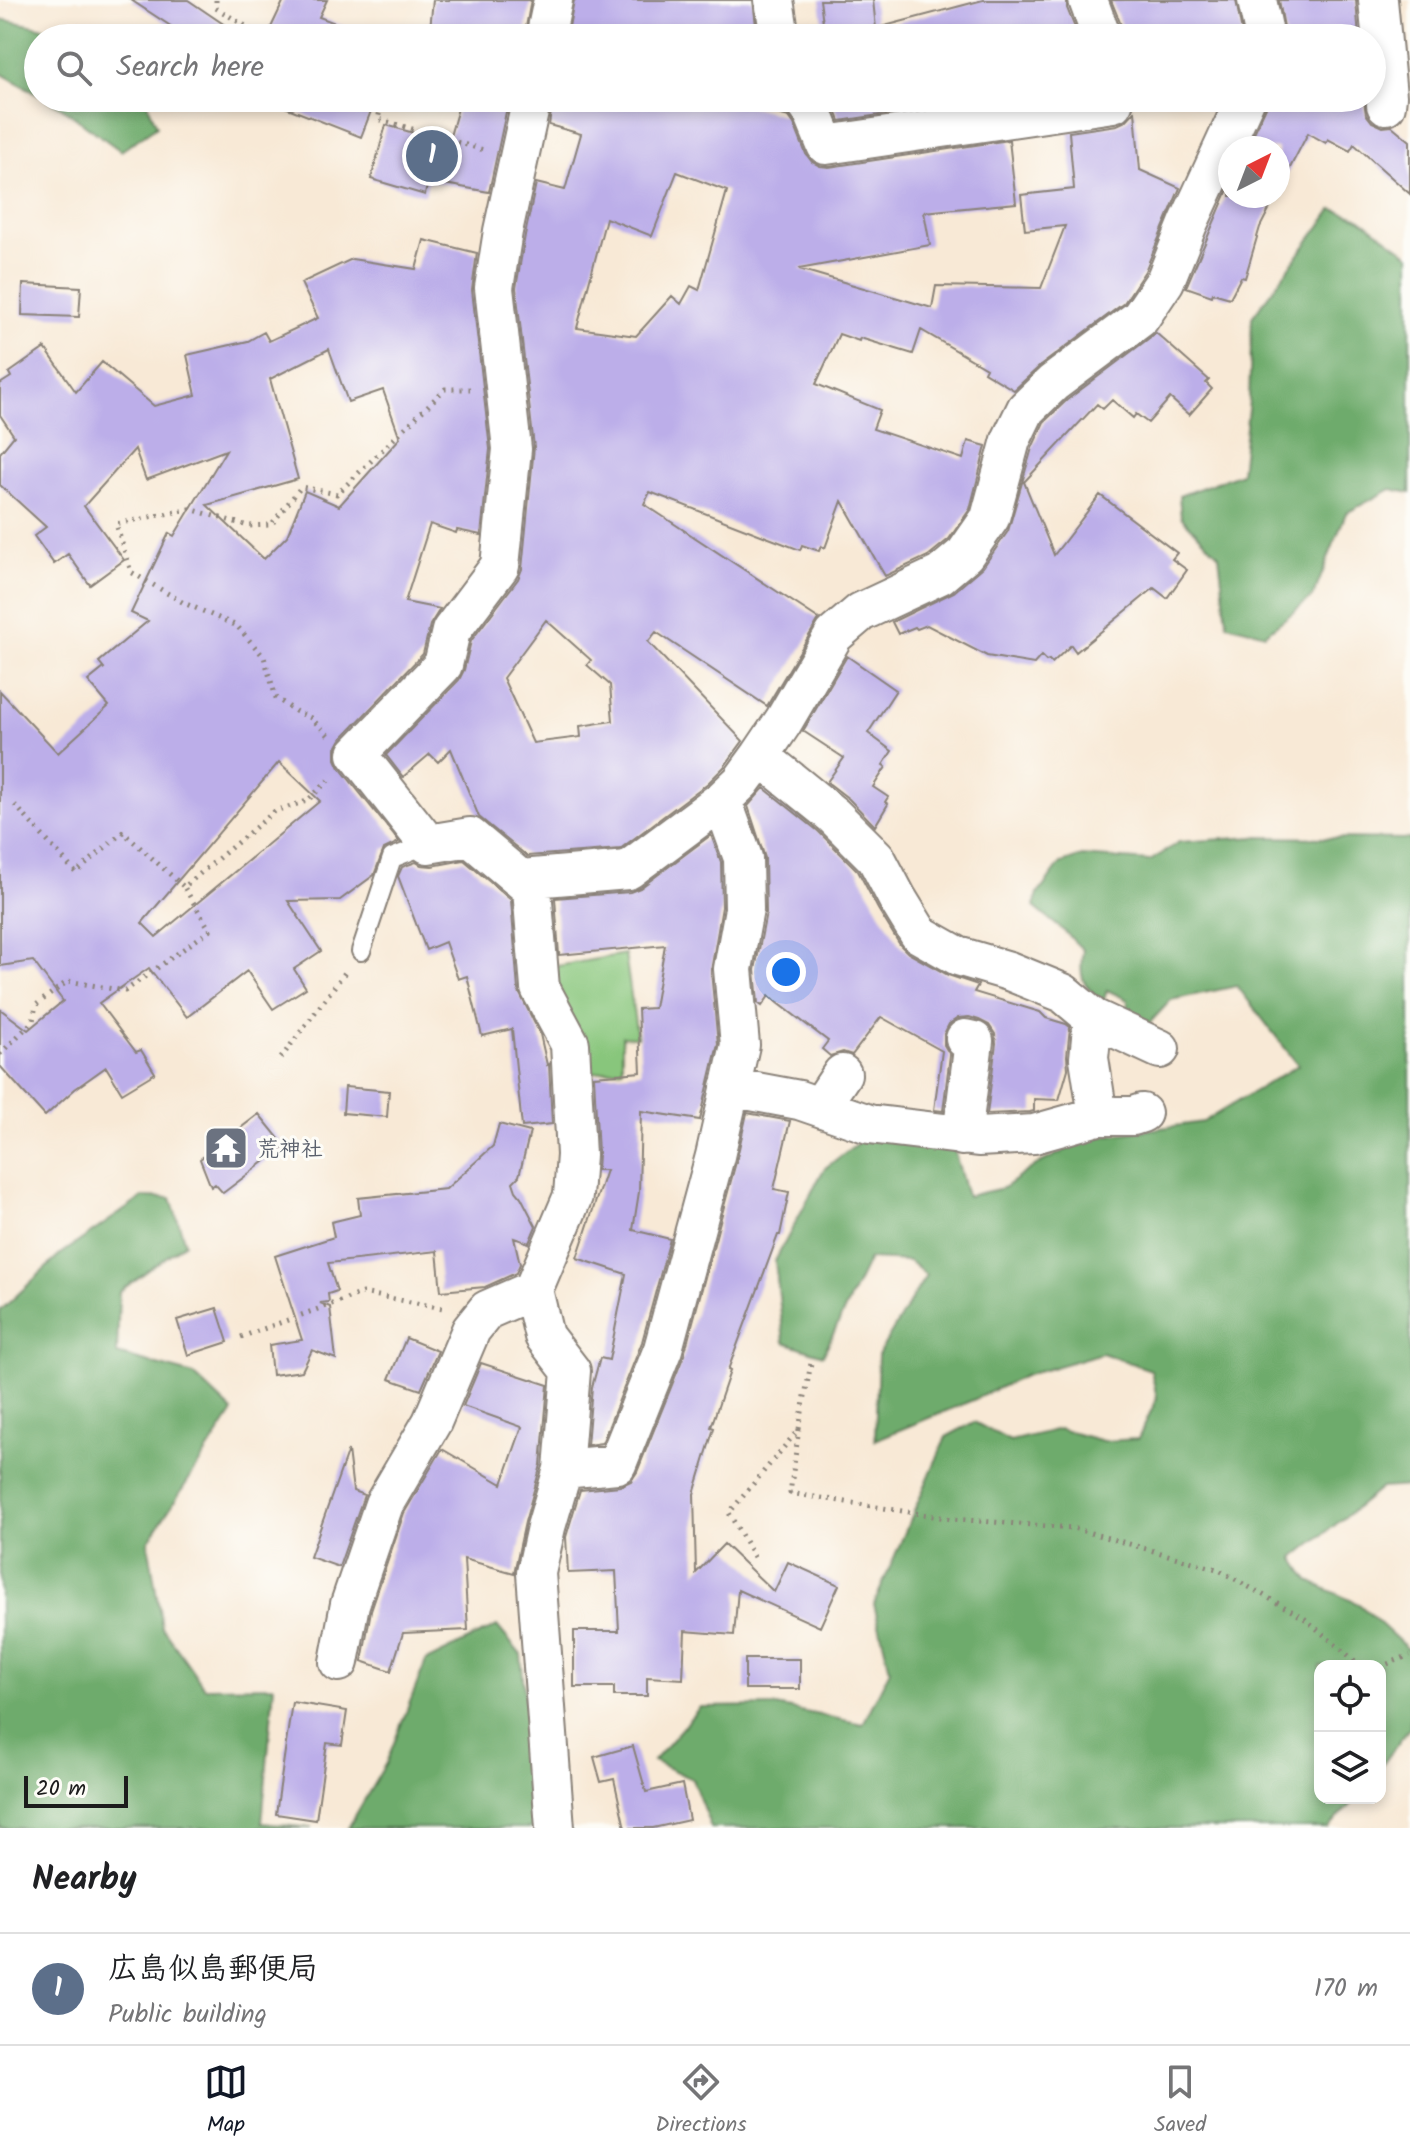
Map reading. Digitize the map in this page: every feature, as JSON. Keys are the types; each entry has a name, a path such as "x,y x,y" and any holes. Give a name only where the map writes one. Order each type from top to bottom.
{"street":[{"path":"548,24 553,0"},
{"path":"774,0 778,24"},
{"path":"1088,0 1097,24"},
{"path":"1257,0 1264,24"},
{"path":"1378,0 1380,24"},
{"path":"1386,85 1389,107"},
{"path":"529,112 494,288 512,449 500,566 451,631 443,665 357,754 428,844 470,837 532,889 540,988 570,1044 576,1155 573,1196 533,1290 544,1336 571,1371 563,1469 536,1573 555,1828"},
{"path":"812,112 826,145 1052,112"},
{"path":"521,879 628,870 722,800 741,782 783,722 834,635 861,612 940,575 965,554 990,518 1011,440 1026,409 1053,383 1140,318 1165,281 1240,112"},
{"path":"760,756 833,815 876,858 919,934 958,956 1009,971 1063,993 1093,1018 1160,1049"},
{"path":"563,1469 617,1464 663,1349 715,1156 740,1045 733,969 744,909 743,858 722,800"},
{"path":"1093,1018 1089,1058 1098,1116"},
{"path":"962,1136 980,1055"},
{"path":"820,1107 842,1074"},
{"path":"730,1087 799,1100 866,1123 962,1136 1034,1134 1043,1116 1133,1116 1142,1113"},
{"path":"866,1123 875,1114 908,1114"},
{"path":"339,1662 350,1604 384,1504 432,1422 471,1330 487,1310 533,1290"}],"lane":[{"path":"361,951 392,858 428,844"}],"path":[{"path":"216,0 216,8 242,24"},
{"path":"380,112 378,119 518,160"},
{"path":"357,754 349,756 311,718 276,698 264,657 237,626 184,603 131,572 116,524 190,509 248,526 271,525 301,487 337,494 445,389 504,388"},
{"path":"184,887 275,811 307,801 357,754"},
{"path":"0,1054 33,1021 36,1005 68,981 125,991 210,930 184,887 123,832 76,873 15,805"},
{"path":"281,1058 361,951"},
{"path":"241,1337 362,1293 447,1309 487,1310"},
{"path":"811,1363 790,1493 952,1519 1073,1528 1217,1569 1304,1618 1354,1660"},
{"path":"754,1557 729,1513 799,1429"},
{"path":"1386,1665 1410,1655"}],"green space":[{"path":"0,19 25,24 24,86 0,73"},
{"path":"67,112 151,112 157,126 121,151"},
{"path":"1333,209 1358,217 1410,255 1410,493 1391,489 1346,513 1313,597 1265,634 1227,624 1219,555 1181,517 1179,496 1241,473 1249,400 1252,317"},
{"path":"1255,837 1410,839 1410,1486 1381,1488 1294,1558 1309,1581 1359,1604 1410,1651 1410,1727 1386,1760 1386,1660 1314,1660 1314,1804 1352,1804 1328,1828 711,1828 692,1779 653,1761 700,1707 776,1706 863,1724 890,1670 874,1604 946,1437 974,1422 1010,1441 1059,1429 1103,1441 1138,1439 1157,1398 1151,1370 1102,1353 1024,1376 875,1440 878,1355 926,1275 909,1261 869,1259 823,1355 784,1342 775,1261 824,1169 869,1134 953,1146 967,1196 1003,1188 1036,1165 1089,1138 1203,1122 1298,1065 1237,986 1171,1000 1144,1029 1127,1011 1128,1000 1107,990 1103,1003 1091,991 1082,974 1083,950 1034,907 1038,894 1061,863 1082,856 1150,861 1179,842"},
{"path":"625,954 637,1037 622,1036 622,1069 582,1074 546,968"},
{"path":"143,1197 171,1198 185,1243 119,1292 117,1354 194,1375 233,1412 148,1542 162,1627 204,1687 274,1686 262,1823 312,1828 0,1828 0,1311 61,1254"},
{"path":"497,1626 521,1655 537,1828 348,1828 386,1763 426,1661"}],"building":[{"path":"131,0 188,0 223,24 168,24"},
{"path":"284,0 327,0 319,17 338,24 273,24"},
{"path":"433,0 531,0 527,24 430,24"},
{"path":"574,0 753,0 756,24 570,24"},
{"path":"820,0 873,0 876,24 823,24"},
{"path":"983,0 1067,0 1073,24 892,24"},
{"path":"1111,0 1236,0 1240,24 1121,24"},
{"path":"1279,0 1356,0 1358,24 1283,24"},
{"path":"297,112 371,112 361,137"},
{"path":"457,112 506,112 489,192 428,181 425,195 371,179 386,125 448,143"},
{"path":"551,112 771,112 789,117 812,162 829,167 1009,140 1016,203 924,212 930,245 799,269 932,308 936,286 1041,288 1065,226 1025,230 1021,195 1074,189 1069,132 1117,125 1135,112 1140,170 1180,188 1145,271 1124,303 1040,366 1014,390 984,372 986,368 921,330 913,354 839,334 816,384 880,410 873,429 963,459 968,441 986,446 970,509 949,539 928,556 885,576 842,501 825,548 821,546 819,551 802,545 800,550 650,492 644,504 819,619 767,706 656,632 648,642 743,741 708,783 620,849 527,856 479,817 451,749 438,762 430,754 403,777 386,755 459,680 471,641 518,579 522,569 534,447 516,288 536,183 565,190 581,134 549,125","holes":["677,172 727,191 699,290 691,286 681,304 672,296 636,336 577,328 606,218 652,236","546,620 591,660 587,665 610,685 613,721 580,726 581,737 533,743 503,678"]},
{"path":"836,112 886,112 886,114 840,121"},
{"path":"1264,112 1366,112 1372,122 1383,127 1392,126 1410,141 1410,194 1354,144 1350,151 1308,133 1290,168 1290,136 1253,136"},
{"path":"1220,208 1270,208 1260,227 1245,278 1241,277 1230,298 1213,293 1212,296 1186,287"},
{"path":"424,240 477,253 472,290 490,449 481,535 457,530 456,533 430,524 405,602 440,609 430,625 423,654 341,739 336,748 340,768 399,842 384,849 374,875 340,900 288,901 321,951 294,969 306,988 273,1009 247,971 187,1017 149,968 99,1003 136,1052 141,1050 155,1073 122,1093 106,1067 45,1116 0,1066 0,1009 28,1030 63,1001 33,961 0,966 0,691 58,753 109,706 88,681 104,668 99,662 148,621 131,613 169,533 174,536 226,450 146,480 135,449 84,506 124,560 90,585 68,554 54,564 34,536 46,527 0,485 0,453 14,436 0,415 0,384 11,377 9,373 45,348 76,392 102,362 154,406 196,395 187,355 248,341 264,332 269,341 318,318 301,283 352,259 416,269","holes":["329,349 348,402 383,390 400,438 339,506 305,491 287,536 264,559 207,505 298,479 270,379","279,762 320,801 156,937 142,923"]},
{"path":"23,284 81,287 79,317 22,315"},
{"path":"1156,333 1209,380 1206,383 1212,389 1189,415 1170,398 1148,423 1136,414 1133,418 1112,400 1103,409 1097,404 1024,482 1054,555 1100,495 1177,553 1172,559 1187,570 1167,598 1154,588 1076,652 1071,645 1052,663 1041,656 1034,664 987,656 927,625 898,634 892,622 954,592 983,567 1008,531 1032,448 1044,422 1067,400"},
{"path":"847,656 896,690 868,733 892,751 873,787 888,797 885,802 888,804 875,826 827,782 844,758 803,731"},
{"path":"764,788 818,831 858,871 878,909 908,953 948,975 978,985 974,992 1040,1012 1046,1018 1070,1027 1068,1069 1059,1100 1034,1099 1034,1111 1030,1112 987,1114 996,1043 989,1025 979,1020 958,1018 949,1024 944,1034 944,1045 950,1055 943,1111 934,1110 942,1051 881,1017 852,1055 843,1052 830,1056 822,1049 828,1041 769,996 762,1006 758,1003 755,970 766,913 765,858 748,806"},
{"path":"711,835 721,862 722,907 711,971 718,1044 700,1120 641,1111 639,1192 633,1230 670,1239 642,1342 602,1443 587,1445 592,1387 600,1358 609,1360 626,1274 577,1258 606,1170 597,1170 594,1076 641,1072 638,1009 654,1008 665,945 559,955 555,898 630,892 640,888"},
{"path":"464,860 511,900 518,990 540,1034 549,1064 552,1124 522,1127 512,1029 482,1036 467,976 458,979 445,942 426,950 398,876 402,867 416,862 432,866"},
{"path":"345,1087 389,1091 387,1117 343,1113"},
{"path":"747,1113 790,1121 774,1189 789,1192 780,1235 728,1370 694,1494 696,1573 724,1544 774,1592 788,1562 839,1585 820,1627 738,1590 734,1635 685,1631 683,1679 647,1677 647,1696 614,1696 614,1687 574,1687 574,1631 619,1631 616,1571 568,1573 566,1537 580,1490 620,1486 631,1481 637,1472 684,1355"},
{"path":"259,1114 285,1146 223,1193 215,1184 211,1187 200,1159"},
{"path":"499,1124 530,1132 519,1176 513,1182 536,1226 529,1243 514,1238 520,1264 516,1273 485,1287 441,1291 437,1251 328,1263 337,1291 328,1294 329,1302 320,1303 330,1307 336,1359 312,1350 302,1371 272,1375 269,1345 302,1340 275,1256 334,1237 331,1222 360,1215 358,1198 446,1189 493,1146"},
{"path":"217,1308 228,1342 188,1355 177,1320"},
{"path":"406,1338 438,1351 421,1390 389,1379"},
{"path":"481,1363 548,1385 541,1465 514,1573 464,1559 468,1630 403,1633 391,1671 362,1661 371,1610 404,1513 442,1449 502,1484 522,1427 463,1406"},
{"path":"348,1450 353,1491 364,1495 339,1567 310,1557"},
{"path":"745,1659 800,1659 800,1689 745,1689"},
{"path":"292,1702 347,1711 342,1745 327,1743 316,1820 276,1814"},
{"path":"633,1746 646,1792 682,1784 689,1820 653,1828 625,1828 614,1779 601,1782 594,1757"}],"place":[{"name":"広島似島郵便局","path":"432,156"},
{"name":"荒神社","path":"226,1148"}]}
